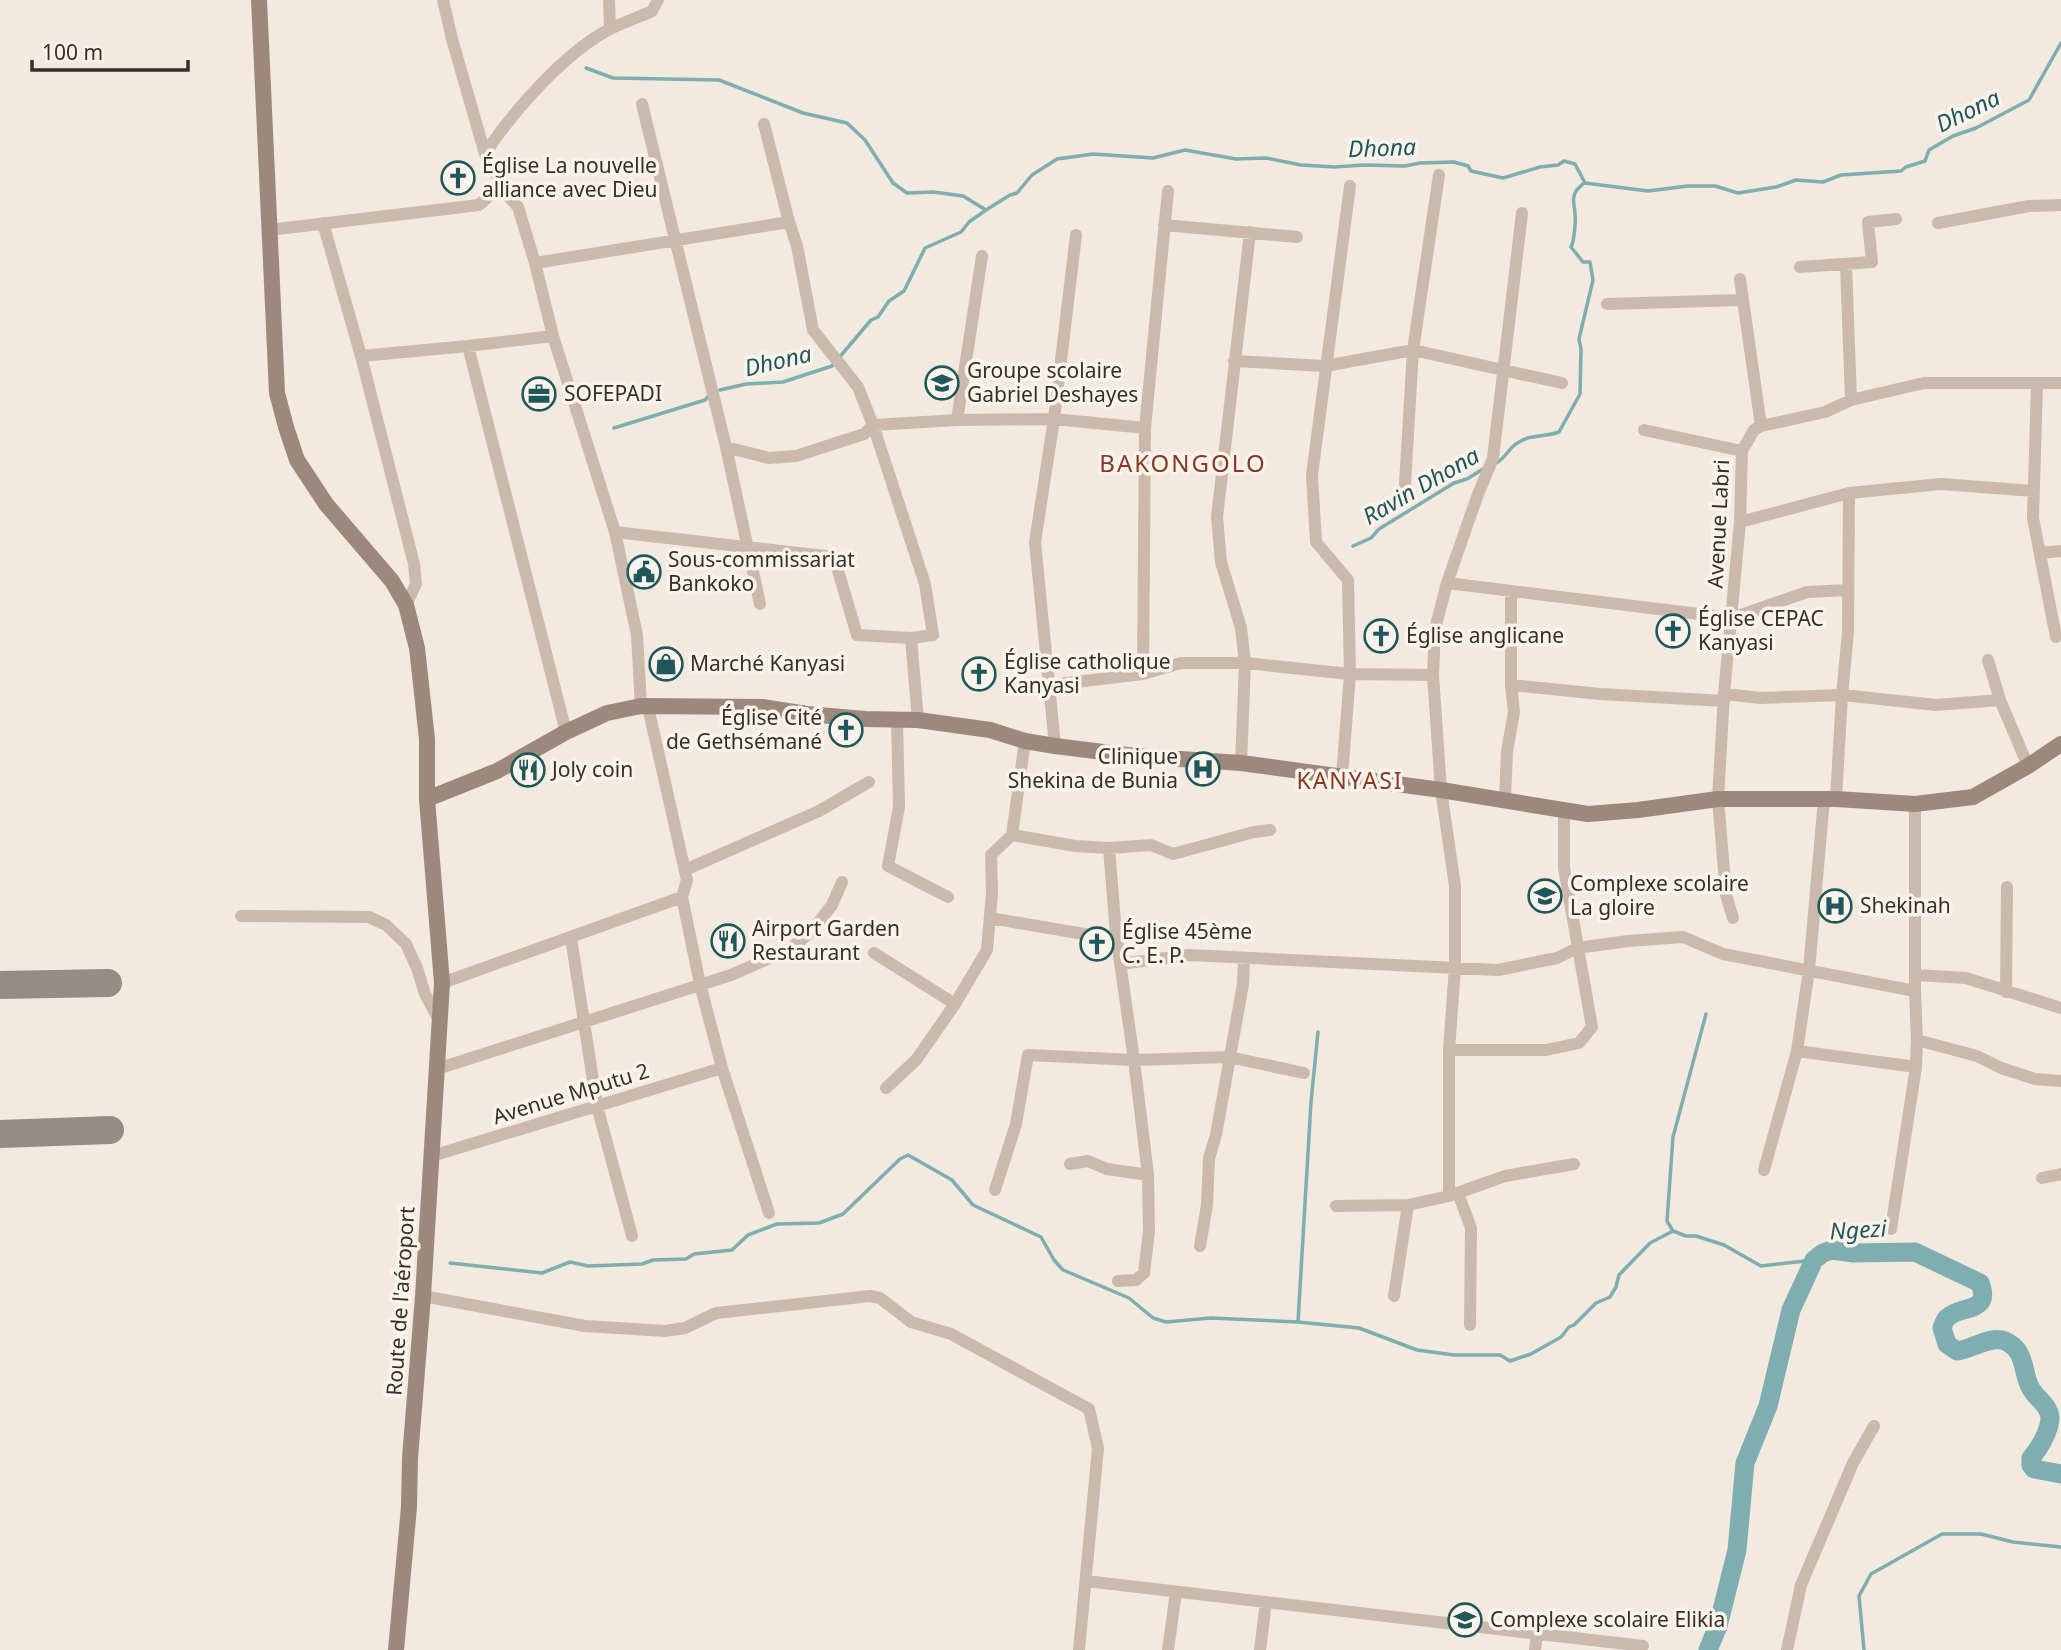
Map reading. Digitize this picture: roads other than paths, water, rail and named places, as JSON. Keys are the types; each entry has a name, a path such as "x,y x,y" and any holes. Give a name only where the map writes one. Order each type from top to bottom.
{"street":[{"name":"Route de l'aéroport","path":"259,0 278,393 297,460 326,504 392,581 406,606 417,648 427,739 427,799 442,983 409,1507 396,1650"},
{"path":"443,0 485,154 500,186 519,208 553,336 615,531 637,635 645,706 688,880 682,897 700,984 722,1068 769,1213"},
{"path":"608,0 610,29"},
{"path":"485,154 501,130 566,60 610,29 652,11 658,0"},
{"path":"642,104 726,447 760,604"},
{"path":"615,531 834,557 857,635 911,638 933,635 925,584 873,425 858,387 813,330 797,246 764,124"},
{"path":"1405,484 1413,350 1439,175"},
{"path":"269,230 479,205 500,186"},
{"path":"1342,777 1350,674 1348,580 1316,542 1312,475 1350,186"},
{"path":"1143,674 1145,428 1168,191"},
{"path":"1938,223 2029,206 2061,205"},
{"path":"1470,1325 1471,1228 1453,1194 1449,1049 1455,967 1455,886 1441,790 1433,674 1435,629 1447,583 1493,458 1522,213"},
{"path":"1800,267 1872,262 1868,222 1896,219"},
{"path":"535,263 789,222"},
{"path":"323,223 361,355 414,564 416,584 406,606"},
{"path":"1164,225 1297,237"},
{"path":"1241,763 1245,663 1241,628 1221,562 1217,517 1250,233"},
{"path":"1055,746 1035,542 1054,419 1076,235"},
{"path":"957,420 982,256"},
{"path":"1846,265 1850,400"},
{"path":"1740,279 1761,426 1825,412 1850,400 1924,383 2061,383"},
{"path":"1607,304 1742,300"},
{"path":"361,355 553,336"},
{"path":"468,346 566,732"},
{"path":"1234,361 1325,366 1413,350 1562,383"},
{"path":"2036,384 2033,518 2056,637"},
{"path":"726,447 769,458 796,456 864,434 873,425 957,420 1054,419 1145,428"},
{"name":"Avenue Labri","path":"1733,918 1726,895 1718,799 1740,522 1742,451 1754,430 1761,426"},
{"path":"1644,430 1742,451"},
{"path":"1740,522 1849,493 1941,484 2034,491"},
{"path":"1764,1170 1797,1051 1810,970 1848,632 1849,493"},
{"path":"2040,553 2061,551"},
{"path":"1447,583 1732,618 1807,592 1848,590"},
{"path":"1506,799 1507,751 1514,712 1511,685 1511,591"},
{"path":"911,638 918,720"},
{"path":"1988,660 2000,700 2028,766"},
{"path":"1050,685 1143,674 1181,663 1245,663 1350,674 1433,674"},
{"path":"1511,685 1600,694 1724,698 1842,695 1936,705 2000,700"},
{"path":"427,799 497,771 566,732 607,713 645,706 762,707 865,719 918,720 990,730 1025,741 1055,746 1135,756 1241,763 1506,799 1588,814 1718,799 1830,799 1915,804 1973,797 2061,744"},
{"path":"897,719 899,807 888,866 948,897"},
{"path":"886,1088 916,1060 955,1004 987,950 992,893 991,855 1012,835 1025,741"},
{"path":"685,870 819,811 869,782"},
{"path":"1891,1229 1916,1067 1915,804"},
{"path":"1449,1049 1546,1050 1579,1043 1592,1027 1564,868 1564,810"},
{"path":"1012,835 1075,846 1109,848 1151,845 1173,854 1270,830"},
{"path":"1109,848 1116,934 1148,1175 1149,1231 1144,1273 1136,1280 1118,1281"},
{"path":"436,1069 731,975 790,949 812,931 832,905 842,882"},
{"path":"2006,992 2007,887"},
{"path":"442,983 682,897"},
{"path":"241,916 369,917 386,925 406,944 425,994 439,1021"},
{"path":"990,918 1101,937 1116,934"},
{"path":"1120,964 1189,955 1498,970 1557,958 1577,948 1683,937 1723,954 1914,991"},
{"path":"570,938 597,1106 632,1236"},
{"path":"874,953 955,1004"},
{"path":"1200,1246 1207,1205 1209,1158 1216,1135 1244,958"},
{"path":"1916,975 1966,978 2061,1008"},
{"path":"1917,1040 1977,1056 2001,1068 2035,1079 2061,1081"},
{"path":"1797,1051 1916,1067"},
{"path":"995,1191 1016,1124 1028,1055 1134,1060 1229,1057 1304,1073"},
{"name":"Avenue Mputu 2","path":"432,1156 722,1068"},
{"path":"1070,1164 1088,1161 1107,1169 1148,1175"},
{"path":"1336,1206 1408,1205 1453,1194 1505,1176 1574,1164"},
{"path":"2042,1178 2061,1174"},
{"path":"1394,1296 1408,1205"},
{"path":"423,1296 585,1326 665,1331 685,1328 716,1313 870,1296 880,1298 911,1322 951,1334 1089,1409 1098,1448 1079,1650"},
{"path":"1787,1650 1801,1585 1853,1463 1874,1426"},
{"path":"1086,1581 1643,1647"},
{"path":"1168,1650 1176,1591"},
{"path":"1260,1650 1266,1602"},
{"path":"1535,1650 1537,1634"}],"waterway":[{"name":"Dhona","path":"720,390 746,384 783,382 832,366 871,320 878,317 889,301 904,291 925,248 961,232 969,222 1017,193 1032,175 1057,159 1093,154 1153,158 1185,150 1236,159 1266,158 1301,165 1335,167 1454,162 1468,166 1471,171 1503,178 1540,167 1558,165 1564,161 1575,164 1585,183 1648,191 1715,186 1738,193 1776,187 1796,180 1823,182 1841,175 1901,171 1925,161 1929,150 2029,100 2061,43"},
{"path":"586,68 613,78 719,80 803,113 847,123 865,140 893,183 907,193 933,192 963,196 986,210"},
{"name":"Ravin Dhona","path":"1496,463 1522,441 1559,432 1580,394 1579,339 1593,280 1590,262 1583,262 1571,247 1575,226 1574,197 1584,183"},
{"name":"Dhona","path":"614,428 705,400 710,394"},
{"name":"Ravin Dhona","path":"1353,546 1371,538 1379,529 1454,483 1483,469"},
{"path":"1673,1231 1667,1221 1673,1137 1706,1014"},
{"path":"1298,1322 1311,1102 1318,1032"},
{"path":"450,1263 542,1273 570,1262 588,1266 642,1264 653,1260 686,1259 694,1254 732,1250 748,1235 777,1224 819,1223 843,1214 900,1159 908,1155 952,1180 973,1205 1041,1237 1063,1270 1129,1298 1153,1318 1166,1322 1211,1318 1359,1328 1417,1350 1454,1355 1500,1355 1510,1361 1531,1354 1561,1337 1596,1303 1610,1297 1619,1275 1650,1243 1673,1231 1724,1245 1761,1266 1814,1260"},
{"name":"Ngezi","path":"1708,1650 1718,1626 1737,1550 1745,1463 1768,1406 1791,1310 1814,1260 1823,1253 1832,1250 1854,1253 1915,1252 1980,1283 1983,1293 1979,1304 1953,1314 1945,1321 1942,1328 1947,1344 1957,1351 2000,1340 2017,1350 2027,1381 2048,1410 2050,1419 2043,1440 2031,1458 2031,1465 2034,1469 2061,1474"},
{"path":"1864,1650 1859,1596 1871,1574 1942,1534 1981,1534 2013,1542 2061,1547"}],"place":[{"name":"Église La nouvelle alliance avec Dieu","path":"458,178"},
{"name":"Groupe scolaire Gabriel Deshayes","path":"942,383"},
{"name":"SOFEPADI","path":"539,394"},
{"name":"Sous-commissariat Bankoko","path":"644,572"},
{"name":"Église CEPAC Kanyasi","path":"1673,631"},
{"name":"Église anglicane","path":"1381,636"},
{"name":"Marché Kanyasi","path":"666,664"},
{"name":"Église catholique Kanyasi","path":"979,674"},
{"name":"Église Cité de Gethsémané","path":"846,730"},
{"name":"Clinique Shekina de Bunia","path":"1203,769"},
{"name":"Joly coin","path":"528,770"},
{"name":"Complexe scolaire La gloire","path":"1545,896"},
{"name":"Shekinah","path":"1835,906"},
{"name":"Airport Garden Restaurant","path":"728,941"},
{"name":"Église 45ème C. E. P.","path":"1097,944"},
{"name":"Complexe scolaire Elikia","path":"1465,1620"}],"district":[{"name":"BAKONGOLO","path":"1183,464"},
{"name":"KANYASI","path":"1350,781"}]}
